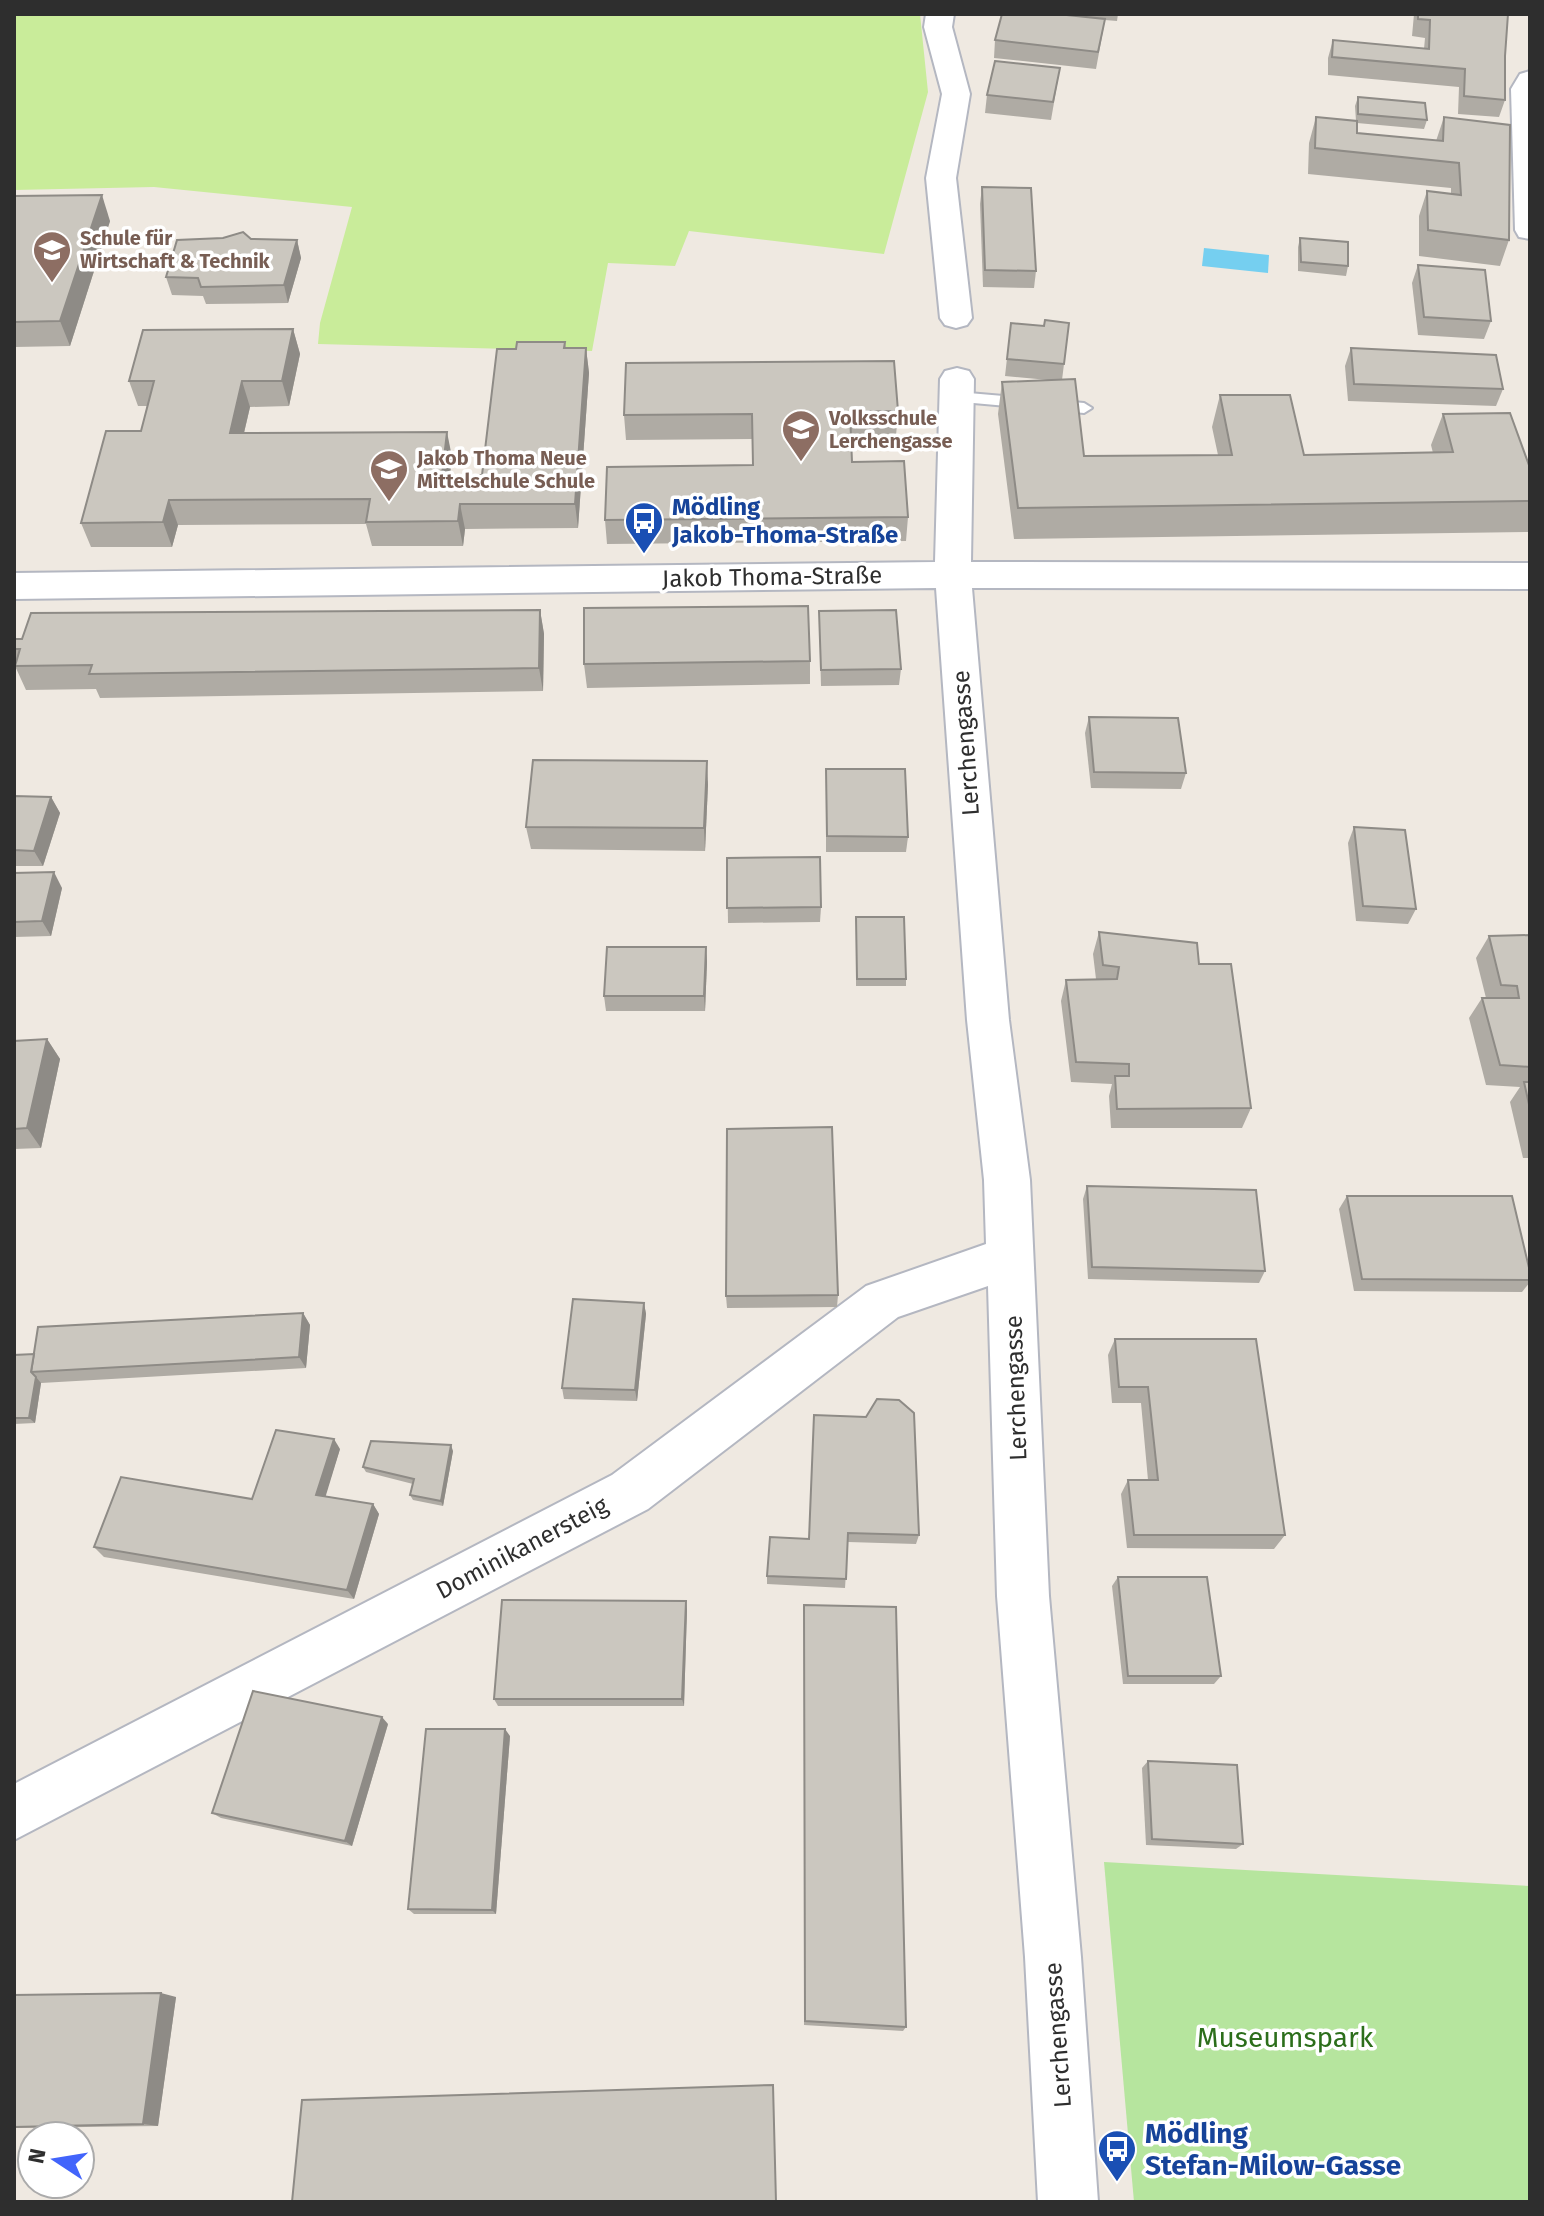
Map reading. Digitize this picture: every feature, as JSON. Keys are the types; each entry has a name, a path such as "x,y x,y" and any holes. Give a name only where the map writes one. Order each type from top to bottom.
{"street":[{"path":"940,14 938,27 956,94 941,178 956,318"},
{"path":"1530,80 1525,89 1530,230"},
{"name":"Lerchengasse","path":"957,388 953,576 988,1020 1007,1180 1023,1596 1053,1957 1068,2202"},
{"name":"Jakob Thoma-Straße","path":"14,586 953,576 1530,576"},
{"name":"Dominikanersteig","path":"14,1813 630,1492 883,1301 1010,1257"}],"lane":[{"path":"957,388 1084,408"}],"green space":[{"path":"14,14 920,14 928,92 884,254 689,231 675,266 608,263 592,351 318,344 320,323 352,207 154,187 14,190"},
{"name":"Museumspark","path":"1104,1862 1530,1886 1530,2202 1134,2202"}],"water":[{"path":"1204,248 1269,255 1268,273 1202,266"}],"building":[{"path":"1002,14 1057,14 1105,19 1098,52 995,40"},
{"path":"1418,14 1508,14 1505,100 1464,96 1465,69 1332,57 1333,40 1429,49 1430,20 1418,19"},
{"path":"995,61 1060,68 1053,102 987,95"},
{"path":"1358,97 1425,103 1427,120 1358,114"},
{"path":"1316,117 1357,121 1357,133 1443,141 1444,117 1510,125 1509,240 1428,230 1427,191 1461,195 1459,163 1315,148"},
{"path":"982,187 1031,188 1036,271 985,270"},
{"name":"Schule für Wirtschaft & Technik","path":"102,195 60,321 14,322 14,196"},
{"path":"243,232 251,239 297,240 284,285 201,287 198,278 166,277 177,240 223,238"},
{"path":"1300,238 1348,242 1348,266 1301,262"},
{"path":"1418,265 1485,270 1491,321 1424,317"},
{"path":"1045,320 1069,323 1064,364 1007,359 1011,323 1044,326"},
{"path":"293,329 282,381 242,381 230,433 447,432 442,475 482,475 497,349 516,349 517,342 565,342 564,348 586,348 575,504 460,504 458,521 366,522 370,499 169,500 163,522 81,523 106,431 141,431 154,381 129,381 143,330"},
{"path":"1351,348 1496,355 1503,389 1354,384"},
{"name":"Volksschule Lerchengasse","path":"894,361 898,411 850,412 852,462 904,461 908,517 605,520 607,467 753,465 752,414 624,415 626,363"},
{"path":"1075,379 1084,456 1232,455 1220,395 1290,395 1304,455 1453,452 1443,414 1510,413 1530,468 1530,501 1018,508 1002,382"},
{"path":"808,606 810,661 584,664 584,608"},
{"path":"540,610 539,668 89,674 92,665 15,666 20,649 14,649 14,639 22,639 31,613"},
{"path":"896,610 901,669 821,670 819,611"},
{"path":"1089,717 1178,718 1186,773 1094,772"},
{"path":"533,760 707,761 704,828 526,827"},
{"path":"826,769 905,769 908,837 827,836"},
{"path":"14,796 51,797 34,851 14,850"},
{"path":"1354,827 1405,830 1416,909 1363,906"},
{"path":"820,857 821,907 727,908 727,858"},
{"path":"54,872 42,921 14,922 14,873"},
{"path":"856,917 904,917 906,979 857,979"},
{"path":"1099,932 1197,943 1199,964 1231,964 1251,1108 1117,1109 1115,1076 1129,1076 1129,1064 1076,1062 1066,980 1117,979 1119,967 1103,965"},
{"path":"1530,935 1530,1067 1500,1065 1482,998 1519,998 1517,986 1501,985 1489,936"},
{"path":"607,947 706,947 704,996 604,996"},
{"path":"47,1039 27,1128 14,1129 14,1041"},
{"path":"1524,1082 1530,1082 1530,1109"},
{"path":"832,1127 838,1295 726,1296 727,1129"},
{"path":"1087,1186 1256,1190 1265,1271 1092,1267"},
{"path":"1347,1196 1512,1196 1530,1280 1362,1279"},
{"path":"573,1299 644,1303 635,1390 562,1388"},
{"path":"303,1313 299,1357 31,1372 38,1327"},
{"path":"1115,1339 1256,1339 1285,1535 1134,1535 1128,1480 1158,1480 1148,1387 1119,1387"},
{"path":"34,1354 31,1372 36,1377 29,1418 14,1418 14,1355"},
{"path":"877,1399 899,1400 914,1413 919,1535 848,1533 846,1579 767,1576 770,1537 809,1539 814,1415 866,1417"},
{"path":"276,1430 334,1439 316,1495 373,1504 347,1590 94,1547 121,1477 252,1499"},
{"path":"371,1441 451,1445 441,1501 410,1495 414,1479 363,1467"},
{"path":"1118,1577 1207,1577 1221,1676 1128,1676"},
{"path":"502,1600 686,1601 682,1699 494,1699"},
{"path":"804,1605 896,1607 906,2027 805,2021"},
{"path":"253,1691 382,1717 345,1841 212,1813"},
{"path":"426,1729 505,1729 492,1910 408,1909"},
{"path":"1148,1761 1237,1765 1243,1844 1152,1839"},
{"path":"161,1993 143,2124 96,2125 96,2120 16,2120 14,2127 14,1995"},
{"path":"773,2085 776,2202 292,2202 302,2100"}],"place":[{"name":"Schule für Wirtschaft & Technik","path":"52,284"},
{"name":"Volksschule Lerchengasse","path":"801,463"},
{"name":"Jakob Thoma Neue Mittelschule Schule","path":"389,503"},
{"name":"Mödling Jakob-Thoma-Straße","path":"644,555"},
{"name":"Mödling Stefan-Milow-Gasse","path":"1117,2183"}]}
